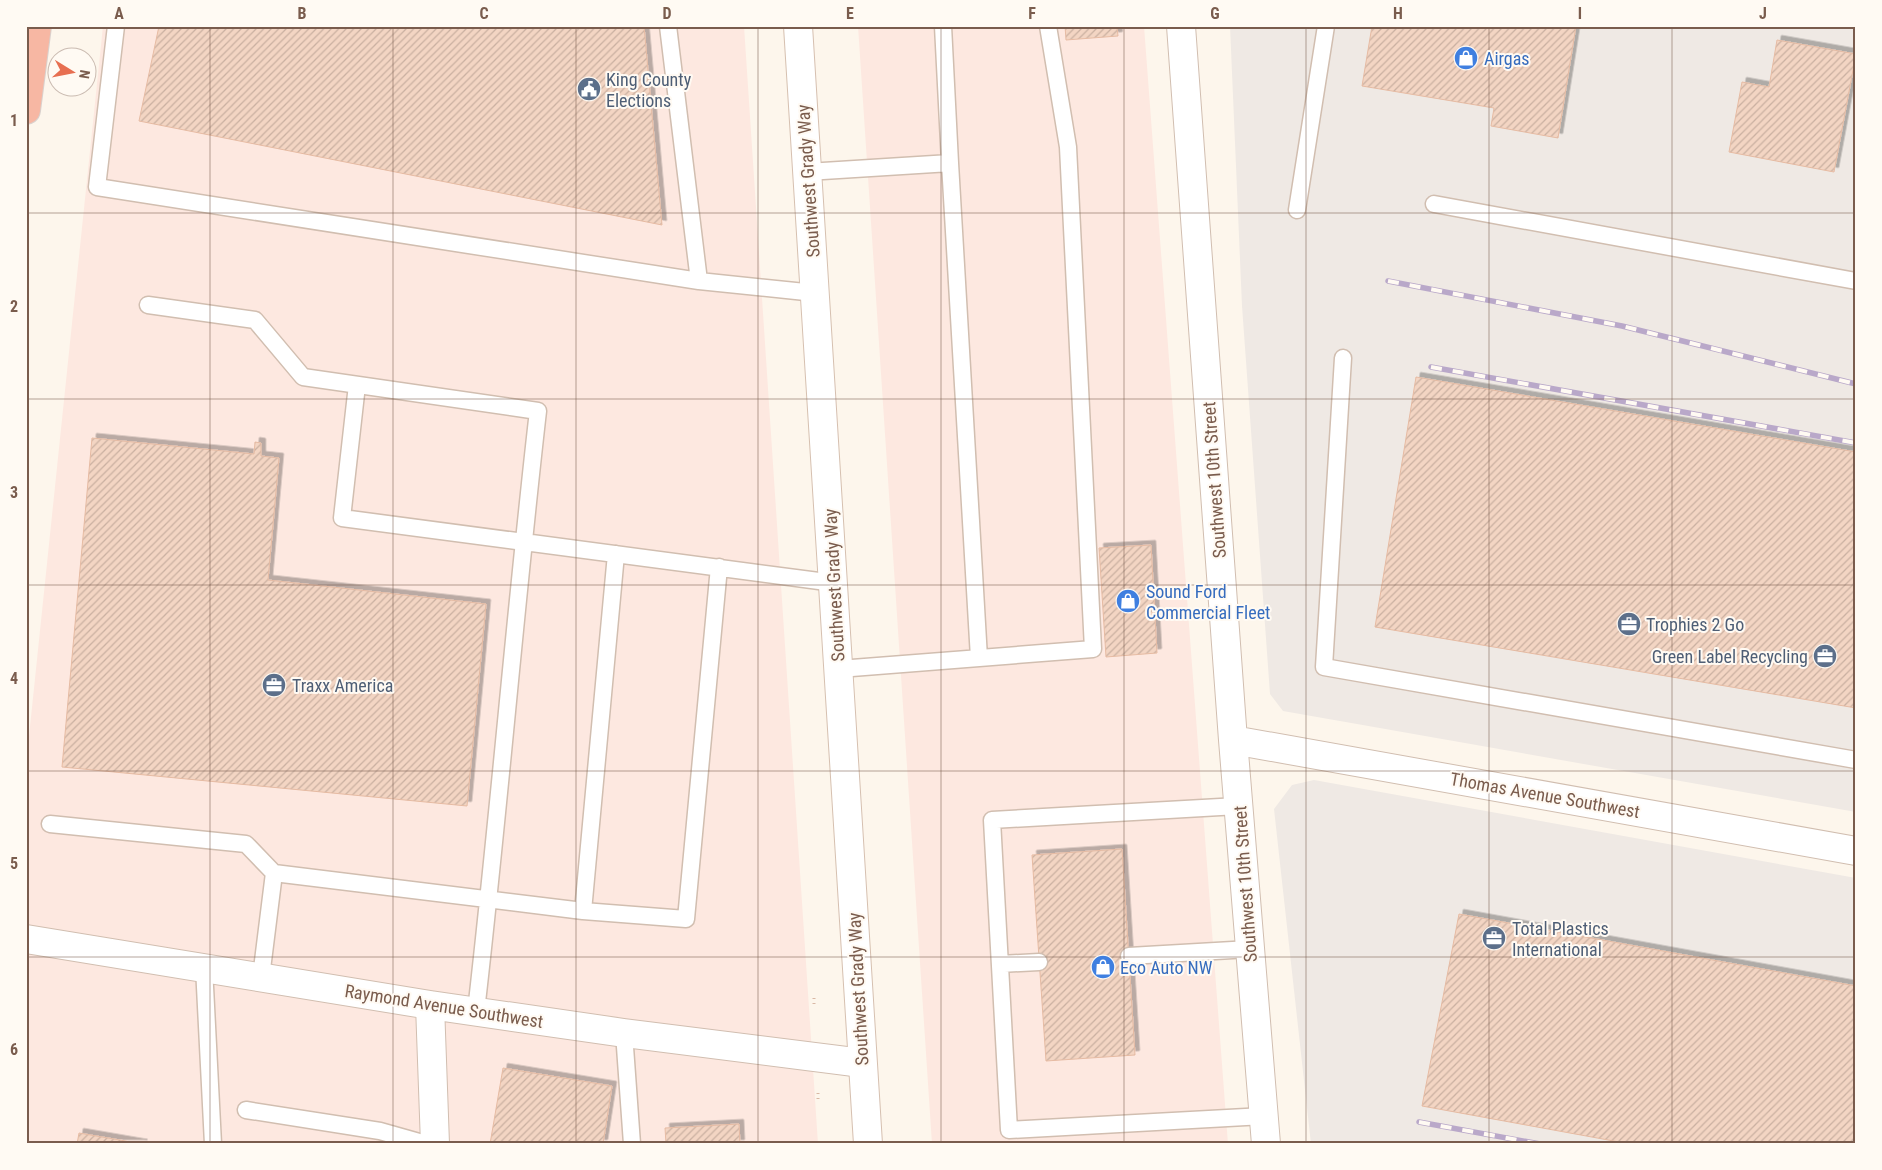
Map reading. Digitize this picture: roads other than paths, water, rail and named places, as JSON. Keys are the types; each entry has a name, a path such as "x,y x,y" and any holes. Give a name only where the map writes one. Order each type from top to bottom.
{"highway":[{"path":"26,110 37,26"}],"street":[{"name":"Southwest Grady Way","path":"798,26 868,1144"},
{"name":"Southwest 10th Street","path":"1181,26 1238,806 1266,1144"},
{"name":"Thomas Avenue Southwest","path":"1233,740 1856,851"},
{"name":"Raymond Avenue Southwest","path":"27,938 430,1005 624,1033 862,1063"},
{"path":"430,1005 436,1144"}],"lane":[{"path":"116,26 97,187 699,281 815,293"},
{"path":"668,26 699,281"},
{"path":"943,26 979,658"},
{"path":"839,669 1093,649 1068,147 1048,26"},
{"path":"1297,210 1326,26"},
{"path":"807,172 950,163"},
{"path":"1434,204 1856,281"},
{"path":"148,305 255,320 304,377 538,412 523,542 489,899 476,1011"},
{"path":"1343,358 1324,667 1856,760"},
{"path":"357,385 342,518 834,583"},
{"path":"583,911 616,554"},
{"path":"50,824 246,844 274,874 583,911 686,920 719,567"},
{"path":"1238,806 992,820 1010,1130 1264,1116"},
{"path":"261,977 274,874"},
{"path":"1129,956 1250,949"},
{"path":"1000,964 1039,962"},
{"path":"204,967 213,1144"},
{"path":"624,1033 632,1144"},
{"path":"246,1110 380,1131 426,1144"}],"railway":[{"path":"1388,281 1622,326 1856,384"},
{"path":"1431,367 1856,443"},
{"path":"1419,1122 1540,1144"}],"place":[{"name":"Airgas","path":"1466,58"},
{"name":"King County Elections","path":"589,89"},
{"name":"Sound Ford Commercial Fleet","path":"1128,601"},
{"name":"Trophies 2 Go","path":"1629,624"},
{"name":"Green Label Recycling","path":"1825,656"},
{"name":"Traxx America","path":"274,685"},
{"name":"Total Plastics International","path":"1494,938"},
{"name":"Eco Auto NW","path":"1103,967"}]}
